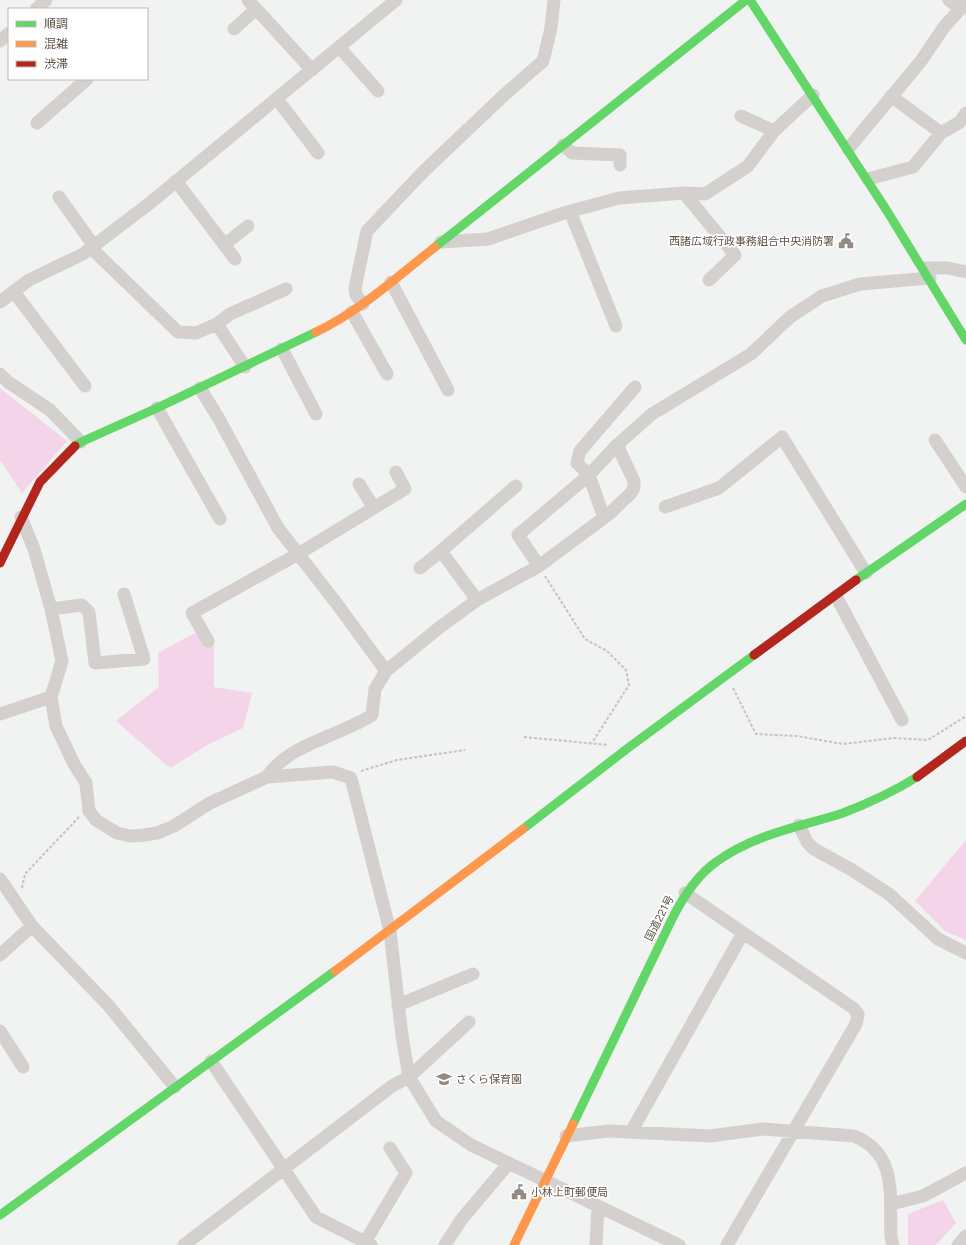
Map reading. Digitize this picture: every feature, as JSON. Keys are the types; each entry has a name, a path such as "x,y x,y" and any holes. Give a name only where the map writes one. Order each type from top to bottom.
{"main road":[{"path":"0,563 21,517 40,482 68,452 81,442 158,408 339,321 391,282 746,0"},
{"path":"750,0 868,179 927,273 966,340"},
{"path":"0,1215 390,931 628,748 728,676 866,573 966,504"},
{"name":"国道221号","path":"514,1245 686,893 708,867 736,848 765,836 862,806 894,791 931,769 966,742"}],"street":[{"path":"30,0 42,6"},
{"path":"0,302 29,280 83,254 176,181 396,0"},
{"path":"363,304 356,295 355,288 367,231 418,177 503,96 543,61 554,0"},
{"path":"848,148 921,61 944,27 963,6 949,0"},
{"path":"234,29 252,5 312,70"},
{"path":"0,42 8,34"},
{"path":"340,47 378,91"},
{"path":"37,123 86,80"},
{"path":"441,242 488,239 570,211 619,198 684,193 705,194 748,166 774,131 813,95"},
{"path":"891,96 941,132"},
{"path":"277,99 318,153"},
{"path":"868,179 913,167 941,132 960,122 966,113"},
{"path":"741,116 774,131"},
{"path":"563,145 572,153 620,155 620,165"},
{"path":"176,181 235,259"},
{"path":"684,193 735,255 710,280"},
{"path":"60,197 92,247 178,332 196,334 217,324 230,314 286,289"},
{"path":"570,211 616,326"},
{"path":"224,245 248,226"},
{"path":"539,566 518,535 589,475 617,445 652,414 751,354 790,317 822,296 860,284 948,268 966,272"},
{"path":"391,282 448,390"},
{"path":"14,292 85,386"},
{"path":"352,312 387,374"},
{"path":"217,324 245,367"},
{"path":"282,349 316,414"},
{"path":"0,374 8,382 50,410 81,442"},
{"path":"604,518 589,475 577,463 580,451 635,387"},
{"path":"200,388 219,419 278,528 337,604 386,671"},
{"path":"158,408 220,519"},
{"path":"665,506 719,488 782,437 866,573"},
{"path":"935,440 966,487"},
{"path":"267,778 274,766 310,744 357,725 372,715 375,689 386,671 440,627 477,600 539,566 604,518 631,493 634,488 634,481 617,445"},
{"path":"208,641 192,614 298,554 405,489 396,472"},
{"path":"359,484 374,508"},
{"path":"420,568 516,486"},
{"path":"21,517 34,549 51,609 62,661 51,697 56,726 74,764 86,783 88,807 96,820 112,830 130,836 144,835 174,826 210,803 267,778 318,772 333,772 346,775 351,778 354,784 390,931 398,1005 409,1077 436,1121 471,1145 679,1245"},
{"path":"441,551 477,600"},
{"path":"51,609 82,605 89,612 95,663 144,659 124,594"},
{"path":"836,596 902,720"},
{"path":"0,714 51,697"},
{"path":"799,825 807,842 814,849 852,870 889,894 938,939 966,953"},
{"path":"0,879 32,926 108,1005 175,1087"},
{"path":"686,893 853,1008 858,1014 856,1024 727,1245"},
{"path":"0,955 32,926"},
{"path":"631,1132 743,933"},
{"path":"398,1005 473,974"},
{"path":"184,1245 284,1167 392,1086 409,1077 469,1022"},
{"path":"0,1031 23,1067"},
{"path":"211,1061 284,1167 316,1217 368,1244 406,1173 390,1148"},
{"path":"566,1136 608,1130 696,1136 764,1129 842,1134 865,1140 882,1156 890,1182 891,1237 893,1245"},
{"path":"445,1245 461,1220 509,1163"},
{"path":"891,1204 923,1196 966,1173"},
{"path":"596,1245 598,1207"},
{"path":"958,1245 966,1236"}],"path":[{"path":"539,566 585,639 607,651 626,670 629,685 592,743"},
{"path":"728,676 756,734 798,736 843,744 894,738 928,740 966,716"},
{"path":"524,738 592,743 628,748"},
{"path":"346,775 397,760 465,750"},
{"path":"18,907 25,874 88,807"}],"shaded area":[{"path":"0,388 67,441 22,493 0,460"},
{"path":"200,630 214,643 214,687 252,693 243,728 209,744 170,768 116,721 159,687 158,653"},
{"path":"966,840 966,940 945,931 915,901"},
{"path":"943,1200 956,1223 936,1245 908,1245 908,1214"}],"traffic: fast":[{"path":"435,247 746,0"},
{"path":"750,0 887,211 966,340"},
{"path":"75,446 316,332"},
{"path":"856,580 966,504"},
{"path":"523,829 628,748 754,655"},
{"path":"573,1124 676,911 696,880 716,862 746,844 778,832 843,813 872,801 917,777"},
{"path":"0,1215 335,971"}],"traffic: slow":[{"path":"316,332 332,324 363,304 435,247"},
{"path":"335,971 523,829"},
{"path":"514,1245 573,1124"}],"traffic: jam":[{"path":"0,563 40,482 75,446"},
{"path":"754,655 856,580"},
{"path":"917,777 966,741"}],"place":[{"name":"西諸広域行政事務組合中央消防署","path":"846,241"},
{"name":"さくら保育園","path":"444,1079"},
{"name":"小林上町郵便局","path":"519,1192"}]}
